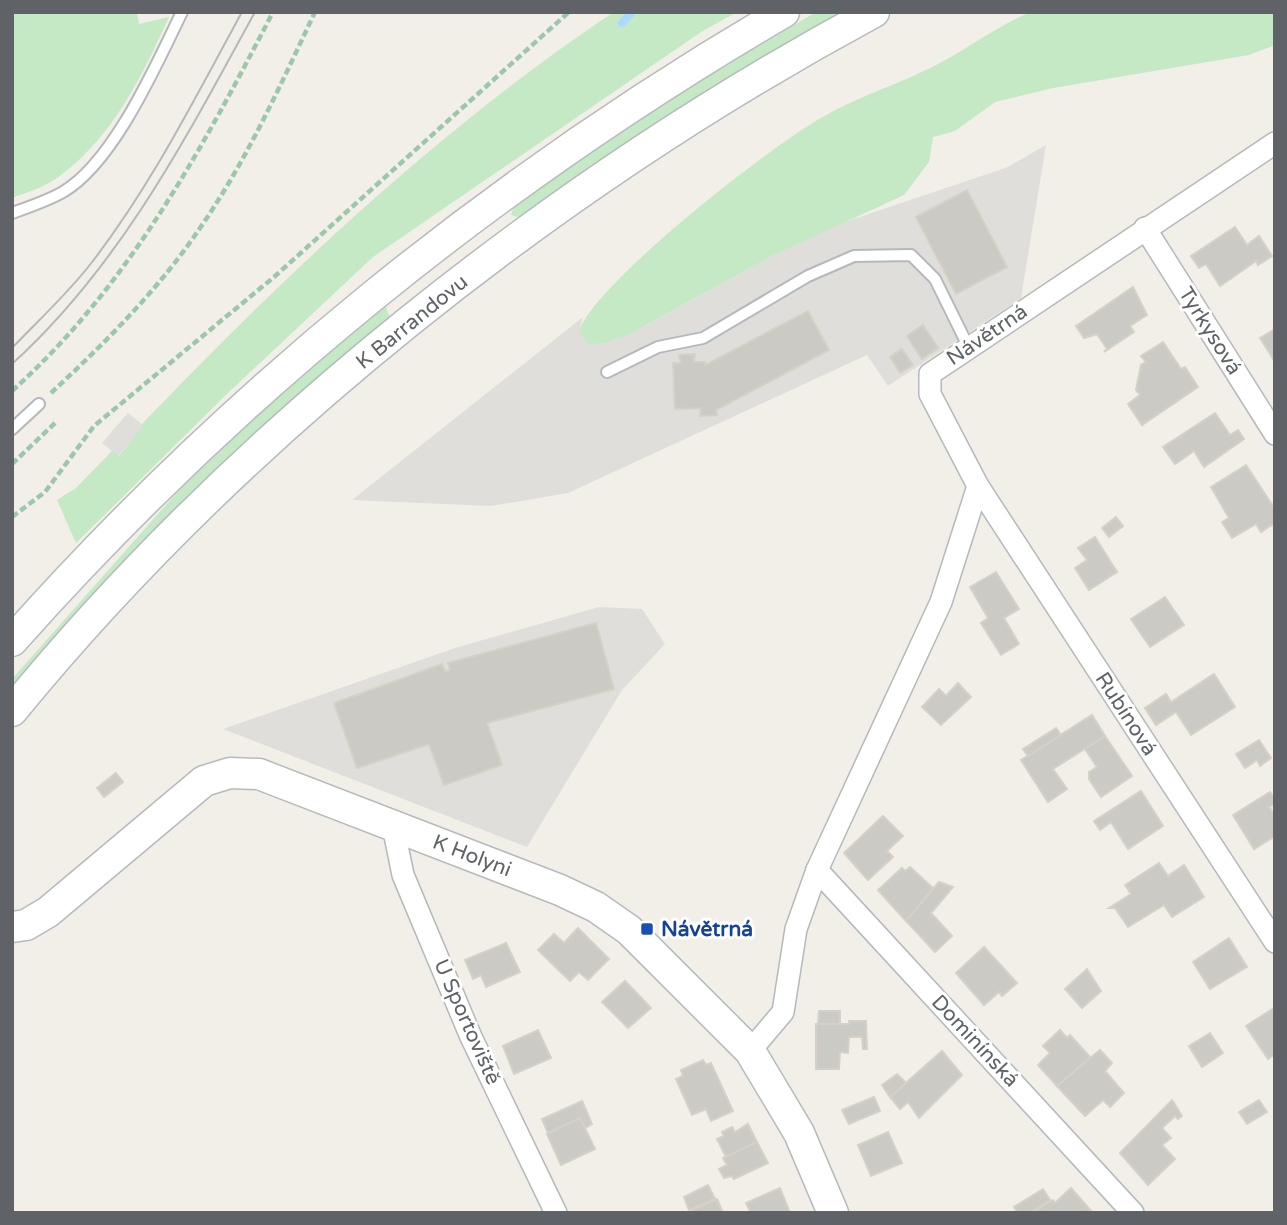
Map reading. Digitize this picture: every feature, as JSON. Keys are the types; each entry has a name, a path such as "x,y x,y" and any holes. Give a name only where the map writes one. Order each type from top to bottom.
{"main road":[{"path":"12,641 173,473 273,380 400,273 508,191 618,114 784,12"},
{"name":"K Barrandovu","path":"12,711 116,595 229,480 328,390 428,307 635,156 746,86 874,12"},
{"name":"K Holyni","path":"12,928 26,925 48,912 188,791 217,775 245,772 259,775 560,890 613,918 697,995 750,1051 799,1133 833,1213"}],"street":[{"name":"Návětrná","path":"978,486 930,394 930,374 1145,228 1275,144"},
{"name":"Tyrkysová","path":"1145,228 1275,434"},
{"path":"750,1051 783,1012 796,929 817,870 941,602 978,486"},
{"name":"Rubínová","path":"978,486 1275,942"},
{"name":"U Sportoviště","path":"393,826 403,875 450,987 556,1213"},
{"name":"Dominínská","path":"817,870 1133,1213"}],"lane":[{"path":"12,213 64,191 94,163 120,130 182,12"},
{"path":"607,372 658,348 703,338 808,276 854,257 911,255 935,279 969,348"},
{"path":"12,429 39,404"}],"path":[{"path":"12,391 73,331 119,276 163,211 216,123 273,12"},
{"path":"39,404 111,337 200,229 257,135 315,12"},
{"path":"12,517 46,492 94,426 274,277 569,12"},
{"path":"13,462 55,423"}],"shaded area":[{"path":"1046,145 1021,298 888,386 867,355 568,493 491,506 352,500 583,317 579,331 645,326 772,256 842,223 1008,167"},
{"path":"128,413 144,426 118,456 102,443"},
{"path":"599,607 642,609 665,644 622,690 527,847 223,729 455,648"}],"green space":[{"path":"12,12 137,12 139,24 169,17 125,103 96,142 56,179 12,198"},
{"path":"614,12 737,12 701,32 373,257 231,390 76,543 57,500 76,488 112,451 119,456 142,424 196,368 367,205 487,104"},
{"path":"816,12 841,12 677,109 520,218 511,215 514,205 643,115"},
{"path":"1031,12 1275,12 1275,45 1249,55 1053,88 995,102 955,131 933,137 929,162 904,195 772,256 628,335 603,343 588,344 579,331 592,309 617,281 687,217 764,156 821,118 953,56"},
{"path":"386,307 390,318 270,420 160,524 12,686 12,679 180,489 264,409 381,308"}],"building":[{"path":"967,190 1007,267 956,294 916,217"},
{"path":"1235,227 1247,245 1259,236 1272,256 1258,265 1256,261 1220,286 1206,264 1199,268 1191,256"},
{"path":"1133,287 1147,315 1130,326 1134,332 1104,352 1107,349 1097,334 1084,338 1076,326"},
{"path":"808,311 829,350 716,410 717,415 700,416 701,408 675,409 673,363 681,363 679,355 695,354 694,362 705,362 705,365"},
{"path":"923,325 938,348 922,359 907,336"},
{"path":"1275,329 1275,362 1260,338"},
{"path":"1163,342 1181,369 1185,367 1198,387 1142,425 1128,404 1140,395 1136,390 1141,365 1146,362 1141,356"},
{"path":"902,349 913,365 900,373 890,357"},
{"path":"1215,413 1230,435 1238,430 1244,439 1204,467 1194,451 1175,464 1163,447"},
{"path":"1246,465 1275,509 1275,523 1261,532 1256,524 1232,538 1222,522 1229,518 1211,487"},
{"path":"1116,517 1123,526 1109,537 1102,528"},
{"path":"1095,537 1117,572 1089,590 1075,568 1087,560 1078,548"},
{"path":"996,572 1019,609 1004,618 1019,644 1001,655 981,623 988,618 970,587"},
{"path":"1165,597 1184,625 1150,647 1131,619"},
{"path":"596,623 614,689 487,723 502,765 444,785 429,744 357,768 334,703 442,664 445,671 450,670 448,663"},
{"path":"1214,674 1235,707 1191,735 1176,712 1156,725 1145,708 1166,694 1171,702"},
{"path":"958,683 971,697 941,725 922,707 939,689 946,696"},
{"path":"1092,715 1105,736 1053,769 1067,789 1048,802 1021,760"},
{"path":"1056,728 1061,735 1028,756 1023,749"},
{"path":"1105,736 1132,776 1101,797 1089,779 1089,772 1097,767 1085,749"},
{"path":"1259,740 1271,758 1260,766 1257,760 1245,768 1236,754"},
{"path":"116,773 123,782 104,797 97,788"},
{"path":"1141,791 1163,826 1128,849 1111,822 1100,830 1094,821"},
{"path":"1270,792 1275,799 1275,804 1269,807 1275,815 1275,836 1254,849 1233,815"},
{"path":"883,816 903,836 887,851 893,857 868,880 844,853"},
{"path":"1159,863 1168,876 1184,865 1204,897 1172,917 1164,905 1128,927 1115,908 1109,908 1131,894 1125,885"},
{"path":"910,867 933,888 906,921 878,890 902,868 905,871"},
{"path":"939,882 953,887 931,913 952,936 935,952 906,921"},
{"path":"578,928 609,959 588,980 579,972 570,981 538,950 554,934 564,943"},
{"path":"1229,938 1247,967 1210,989 1193,962"},
{"path":"506,943 520,972 486,987 481,975 473,979 465,960"},
{"path":"984,947 1017,983 1002,996 999,992 984,1005 956,973"},
{"path":"1087,969 1101,991 1082,1008 1065,989"},
{"path":"625,981 651,1008 628,1028 602,1002"},
{"path":"1274,1008 1275,1054 1268,1059 1246,1026"},
{"path":"819,1011 840,1011 840,1024 818,1024"},
{"path":"849,1021 866,1021 867,1049 863,1049 862,1037 849,1037 848,1053 840,1052 839,1069 816,1069 816,1024 849,1024"},
{"path":"538,1030 551,1058 514,1074 503,1046"},
{"path":"1060,1030 1067,1038 1070,1035 1090,1057 1057,1086 1038,1065 1050,1053 1043,1046"},
{"path":"1210,1033 1223,1053 1202,1067 1189,1046"},
{"path":"1100,1050 1112,1063 1105,1071 1124,1093 1110,1107 1103,1100 1085,1116 1057,1086"},
{"path":"942,1051 962,1075 919,1118 908,1102 900,1109 890,1097"},
{"path":"703,1060 706,1065 711,1063 733,1111 711,1121 706,1109 692,1115 676,1079 683,1076 681,1070"},
{"path":"897,1074 906,1083 890,1097 882,1085"},
{"path":"874,1097 880,1111 849,1124 842,1110"},
{"path":"1172,1100 1182,1116 1178,1119 1175,1116 1162,1128 1171,1138 1162,1145 1175,1159 1148,1185 1120,1153"},
{"path":"1259,1100 1267,1112 1247,1124 1239,1112"},
{"path":"582,1101 592,1124 585,1128 580,1118 548,1133 542,1119"},
{"path":"580,1118 595,1149 561,1165 547,1134"},
{"path":"748,1124 757,1142 726,1157 717,1139 724,1136 722,1132 732,1127 735,1132"},
{"path":"888,1132 902,1163 871,1176 858,1145"},
{"path":"757,1142 768,1163 734,1179 732,1176 724,1178 719,1169 727,1165 723,1158"},
{"path":"708,1185 715,1199 689,1210 684,1197"},
{"path":"780,1188 790,1213 751,1213 746,1203"},
{"path":"1071,1188 1093,1213 1034,1212 1053,1200 1055,1203"},
{"path":"1043,1189 1050,1200 1030,1213 1018,1213 1014,1207"},
{"path":"717,1199 723,1213 693,1213 692,1210"}],"waterway":[{"path":"622,23 632,12"}],"tram line":[{"path":"12,348 89,266 132,206 171,142 242,12"},
{"path":"12,364 51,326 118,243 176,153 255,12"}],"place":[{"name":"Návětrná","path":"647,929"}]}
